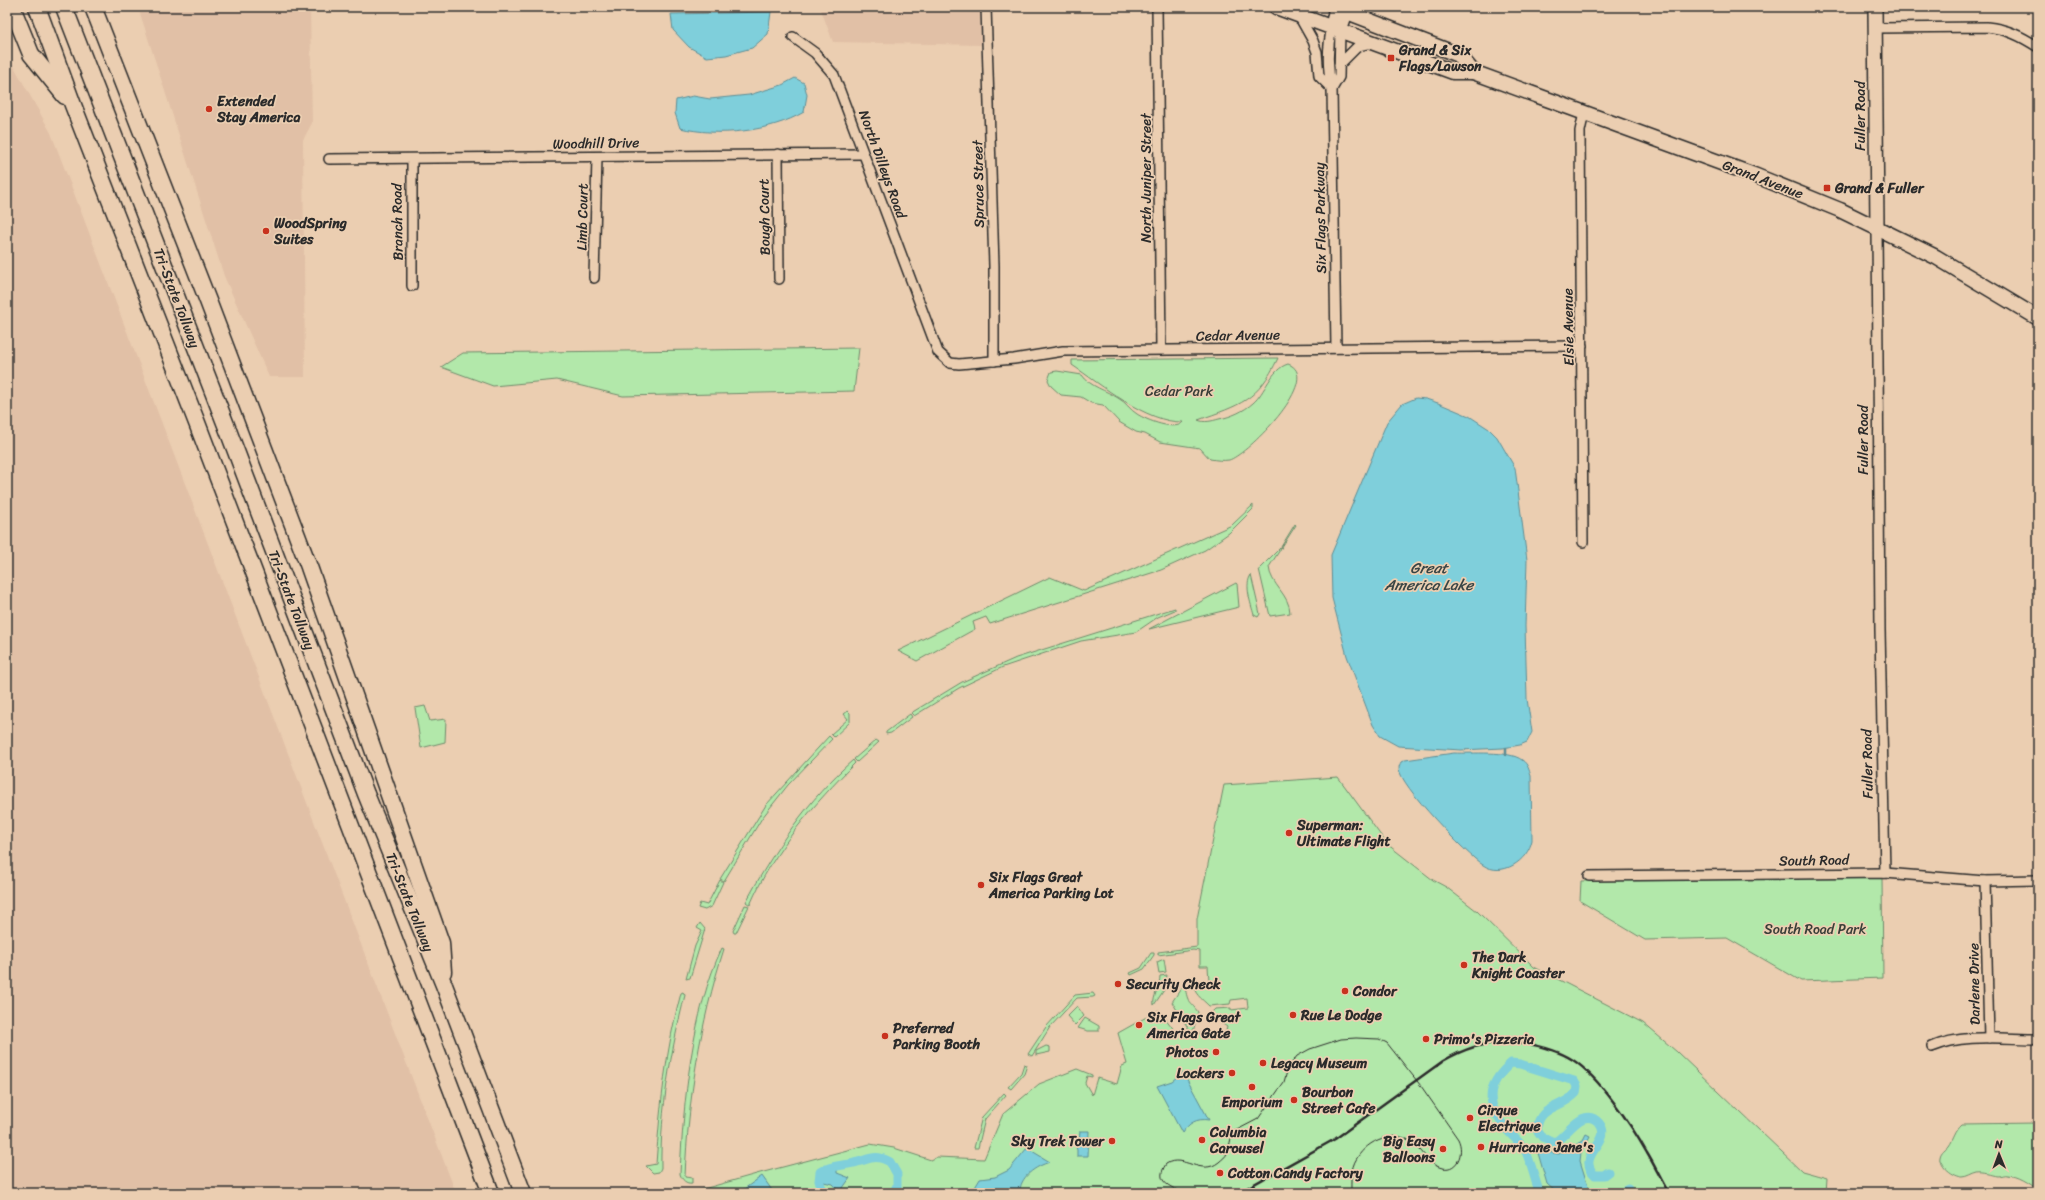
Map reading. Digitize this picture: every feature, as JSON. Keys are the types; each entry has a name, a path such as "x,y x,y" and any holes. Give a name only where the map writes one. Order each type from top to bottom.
{"highway":[{"path":"12,7 31,54 73,105"},
{"name":"Tri-State Tollway","path":"37,7 73,105 197,423 491,1193"},
{"name":"Tri-State Tollway","path":"64,7 366,794 444,986 523,1193"},
{"path":"93,7 308,567 441,943 444,986"},
{"path":"98,7 115,61"}],"main road":[{"name":"Grand Avenue","path":"1276,7 1453,72 1473,72 1754,175 1820,202 1936,257 2038,318"},
{"path":"1340,8 1459,55 1473,72"}],"street":[{"name":"Spruce Street","path":"986,7 994,266 994,361"},
{"name":"North Juniper Street","path":"1157,7 1161,349"},
{"name":"Fuller Road","path":"1875,7 1885,873"},
{"path":"1336,29 1340,8"},
{"path":"1299,15 1313,41 1317,52 1319,76 1332,89"},
{"path":"1876,28 1987,27 2002,29 2015,34 2038,47"},
{"name":"Six Flags Parkway","path":"1332,89 1338,77 1339,65 1336,29"},
{"name":"Six Flags Parkway","path":"1336,29 1328,44 1328,74 1332,89 1336,348"},
{"name":"North Dilleys Road","path":"793,37 816,52 834,75 924,316"},
{"path":"1339,65 1358,46 1374,43"},
{"name":"Elsie Avenue","path":"1583,542 1580,131 1584,113"},
{"name":"Bough Court","path":"778,154 779,279"},
{"name":"Woodhill Drive","path":"329,159 863,154"},
{"name":"Limb Court","path":"594,278 597,157"},
{"name":"Branch Road","path":"412,159 412,286"},
{"name":"Cedar Avenue","path":"924,316 938,352 950,363 959,364 994,361 1063,351 1582,346"},
{"name":"South Road","path":"1589,876 1885,873 1985,881 2038,880"},
{"name":"Darlene Drive","path":"1985,881 1989,1038 2038,1039"},
{"path":"1932,1046 1956,1040 1989,1038"}],"shaded area":[{"path":"138,7 310,7 312,123 303,140 305,377 269,377 224,276"},
{"path":"820,7 980,7 981,45 833,42"},
{"path":"7,54 51,133 456,1193 7,1193"}],"green space":[{"path":"859,348 854,391 623,396 557,380 493,386 441,367 463,353"},
{"name":"Cedar Park","path":"1278,358 1263,384 1246,400 1198,420 1211,421 1228,417 1246,409 1257,399 1277,371 1288,364 1297,372 1297,384 1290,399 1279,415 1251,445 1229,460 1210,459 1200,448 1160,442 1145,434 1136,432 1119,422 1103,405 1091,403 1081,397 1061,395 1051,386 1048,380 1051,372 1057,371 1082,375 1089,383 1121,400 1141,416 1154,422 1174,426 1183,422 1169,421 1140,410 1072,365 1072,360"},
{"path":"1253,505 1253,509 1229,533 1205,550 1161,570 990,624 986,617 973,622 975,629 917,661 898,651 1050,577 1084,591 1232,525"},
{"path":"1295,524 1296,525 1269,567 1273,579 1287,601 1290,613 1270,616 1259,569 1281,547"},
{"path":"1251,575 1260,614 1258,617 1254,615 1248,589"},
{"path":"1236,583 1239,607 1149,629"},
{"path":"1175,608 1175,610 1158,617 1136,632 1081,641 1003,667 959,688 914,716 911,713 962,682 1016,658"},
{"path":"425,706 430,721 446,719 445,742 421,748 415,708"},
{"path":"848,711 850,713 850,722 834,737 831,734 848,719 844,714"},
{"path":"910,714 912,717 891,733 886,734 886,732"},
{"path":"829,736 832,739 788,785 762,818 724,881 720,879 766,805"},
{"path":"876,740 879,742 857,762 854,759"},
{"path":"853,760 855,763 810,812 783,847 759,885 750,905 746,902 768,863 793,826 821,791"},
{"path":"1338,777 1387,844 1433,880 1446,887 1477,911 1534,967 1643,1023 1677,1052 1802,1171 1827,1178 1826,1193 689,1193 870,1144 894,1148 931,1160 937,1157 984,1159 1003,1114 1039,1084 1077,1069 1092,1075 1092,1077 1087,1076 1085,1083 1092,1095 1097,1078 1117,1084 1122,1066 1127,1064 1118,1033 1159,1010 1178,1035 1183,1033 1192,1035 1193,1032 1217,1037 1218,1033 1225,1035 1227,1027 1216,1019 1212,1012 1215,1009 1231,1008 1231,1010 1248,1008 1247,998 1231,1000 1230,1004 1209,1006 1196,993 1193,983 1209,982 1208,966 1200,966 1200,951 1193,950 1158,955 1158,952 1197,947 1197,919 1224,785"},
{"name":"South Road Park","path":"1873,876 1882,878 1883,978 1801,981 1727,938 1645,940 1580,901 1581,881"},
{"path":"720,880 723,882 712,906 705,910 698,908 700,903 707,905"},
{"path":"745,905 749,906 736,933 734,933 733,931"},
{"path":"700,923 705,929 690,978 686,979 695,946 702,931 697,928"},
{"path":"722,948 724,949 708,1005 692,1090 685,1177 692,1178 692,1183 688,1183 684,1181 680,1174 681,1147 691,1059 703,1000"},
{"path":"1151,953 1154,953 1154,955 1144,969 1131,975 1130,973 1141,968"},
{"path":"1164,959 1166,972 1159,973 1157,962"},
{"path":"1167,975 1164,990 1154,1005 1154,999 1160,976"},
{"path":"1182,987 1185,987 1188,999 1198,1012 1193,1032 1190,1031 1172,1002"},
{"path":"683,992 685,995 675,1038 664,1103 661,1168 659,1172 653,1173 646,1166 656,1164 659,1121 671,1035 681,993"},
{"path":"1093,993 1095,996 1093,997 1077,998 1050,1027 1032,1056 1028,1054 1046,1027 1075,995"},
{"path":"1077,1006 1084,1016 1075,1025 1067,1016"},
{"path":"1085,1018 1099,1026 1099,1031 1088,1031 1078,1028"},
{"path":"1046,1046 1050,1047 1050,1052 1036,1055 1036,1051"},
{"path":"1024,1064 1027,1065 1024,1074 1011,1089 1008,1087 1021,1073"},
{"path":"1004,1093 1006,1095 985,1119 978,1148 974,1148 982,1117"},
{"path":"2038,1123 2038,1190 2024,1180 2007,1175 1998,1176 1980,1173 1964,1178 1958,1178 1947,1171 1941,1164 1941,1153 1949,1145 1962,1124"}],"water":[{"path":"771,12 768,34 752,48 726,55 707,57 689,47 673,30 671,14"},
{"path":"795,78 804,83 807,95 804,112 790,119 776,124 744,131 711,132 680,128 675,113 676,100 693,96 710,99 749,95 782,85"},
{"name":"Great America Lake","path":"1416,398 1426,399 1438,403 1469,416 1489,429 1497,437 1515,468 1527,560 1525,626 1527,699 1532,732 1527,742 1520,745 1503,748 1461,750 1398,746 1380,736 1373,725 1347,656 1332,598 1331,555 1387,422 1402,404"},
{"path":"1454,753 1490,753 1508,755 1522,760 1527,765 1531,776 1532,840 1530,848 1525,855 1520,861 1513,865 1498,870 1490,869 1475,859 1450,835 1421,803 1410,789 1399,768 1401,762 1405,760"},
{"path":"1183,1072 1209,1120 1193,1122 1187,1126 1182,1133 1157,1086 1172,1081"},
{"path":"1080,1131 1089,1131 1088,1156 1077,1156 1074,1140 1079,1141"},
{"path":"1586,1134 1590,1136 1581,1153 1580,1161 1590,1193 1557,1193 1547,1184 1538,1153 1540,1151 1559,1154 1583,1140"},
{"path":"1027,1148 1050,1162 1034,1169 1025,1177 1020,1187 1020,1193 976,1193 974,1189 980,1179 995,1177 1009,1170"},
{"path":"837,1165 837,1173 850,1178 840,1192 833,1184 819,1181 820,1172"},
{"path":"762,1176 774,1193 747,1193 744,1189"}],"waterway":[{"path":"1506,748 1506,755"},
{"path":"1542,1193 1539,1191 1525,1150 1501,1122 1495,1113 1492,1104 1492,1088 1502,1072 1511,1063 1520,1064 1574,1081 1577,1086 1576,1093 1546,1112 1538,1122 1537,1130 1542,1137 1555,1142 1581,1119 1587,1117 1593,1118 1599,1123 1603,1130 1599,1143 1591,1155 1589,1161 1590,1168 1595,1175 1604,1175 1608,1172"},
{"path":"824,1192 819,1181 820,1172 833,1167 872,1158 880,1158 890,1162 897,1174"},
{"path":"893,1193 897,1186 897,1177"},
{"path":"1621,1193 1628,1189"}],"tram line":[{"path":"1183,1193 1165,1183 1162,1175 1166,1164 1172,1161 1179,1161 1206,1167 1212,1166 1219,1162 1225,1157 1233,1132 1258,1119 1284,1082 1288,1068 1297,1056 1310,1049 1341,1039 1379,1039 1387,1043 1421,1086 1458,1139 1461,1150 1460,1156 1458,1161 1451,1168 1439,1167 1431,1162 1416,1145 1405,1138 1397,1136 1382,1138 1368,1146 1357,1158 1352,1171 1351,1193"}],"railway":[{"path":"1238,1193 1335,1139 1443,1061 1462,1051 1482,1045 1503,1042 1530,1044 1556,1051 1573,1060 1583,1068 1604,1090 1624,1116 1641,1142 1669,1193"}],"place":[{"name":"Grand & Six Flags/Lawson","path":"1391,58"},
{"name":"Extended Stay America","path":"209,109"},
{"name":"Grand & Fuller","path":"1827,188"},
{"name":"WoodSpring Suites","path":"266,231"},
{"name":"Superman: Ultimate Flight","path":"1289,833"},
{"name":"Six Flags Great America Parking Lot","path":"981,885"},
{"name":"The Dark Knight Coaster","path":"1464,965"},
{"name":"Security Check","path":"1118,984"},
{"name":"Condor","path":"1345,991"},
{"name":"Rue Le Dodge","path":"1293,1015"},
{"name":"Six Flags Great America Gate","path":"1139,1025"},
{"name":"Preferred Parking Booth","path":"885,1036"},
{"name":"Primo's Pizzeria","path":"1426,1039"},
{"name":"Photos","path":"1216,1052"},
{"name":"Legacy Museum","path":"1263,1063"},
{"name":"Lockers","path":"1232,1073"},
{"name":"Emporium","path":"1252,1087"},
{"name":"Bourbon Street Cafe","path":"1294,1100"},
{"name":"Cirque Electrique","path":"1470,1118"},
{"name":"Columbia Carousel","path":"1202,1140"},
{"name":"Sky Trek Tower","path":"1112,1141"},
{"name":"Hurricane Jane's","path":"1481,1147"},
{"name":"Big Easy Balloons","path":"1443,1149"},
{"name":"Cotton Candy Factory","path":"1220,1173"}]}
